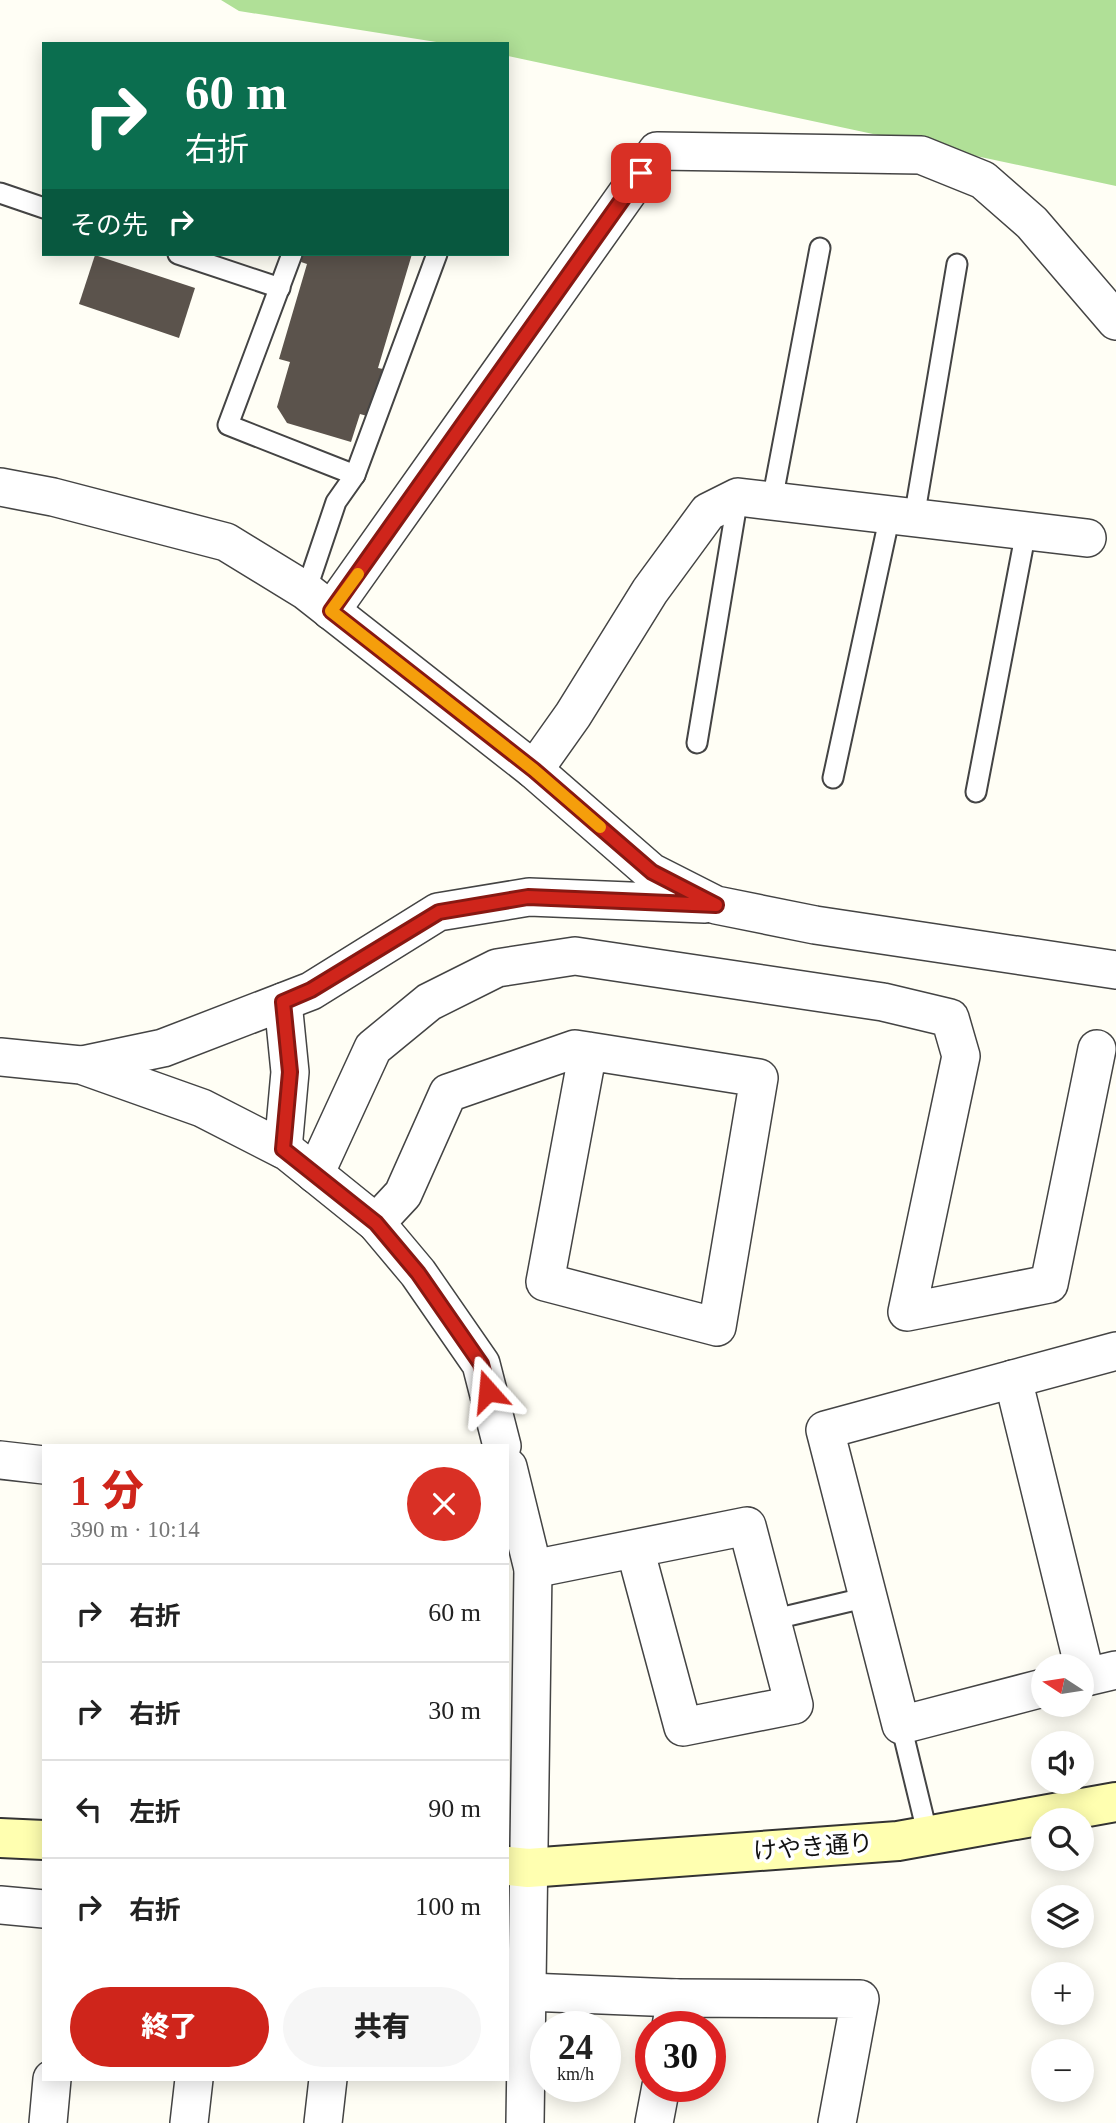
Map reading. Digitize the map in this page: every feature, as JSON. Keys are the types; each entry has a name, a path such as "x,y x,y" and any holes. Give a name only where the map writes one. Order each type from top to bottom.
{"street":[{"path":"319,601 657,150 921,155 983,180 1032,223 1116,321"},
{"path":"0,487 53,497 226,542 319,601 534,770 652,872 716,905"},
{"path":"534,770 573,715 650,591 708,512 755,499 1087,538"},
{"path":"81,1065 163,1048 283,1002 311,990 439,912 528,897 716,905 815,925 1116,970"},
{"path":"315,1174 373,1048 429,1002 498,968 575,956 883,1002 950,1018 961,1056 907,1312 1049,1284 1097,1049"},
{"path":"283,1002 290,1072 283,1149"},
{"path":"376,1223 403,1194 448,1093 575,1049 588,1051 759,1078 717,1326 545,1282 588,1051"},
{"path":"0,1057 81,1065 202,1108 283,1149 376,1223 418,1273 481,1364 501,1444"},
{"path":"1031,1691 901,1725 825,1430 1116,1351"},
{"path":"1013,1379 1088,1654"},
{"path":"0,1460 42,1465"},
{"path":"509,1471 533,1569 518,1867 528,1992 525,2123"},
{"path":"533,1569 747,1526 794,1705 683,1727 635,1549"},
{"name":"けやき通り","path":"518,1867 898,1841 1116,1802"},
{"path":"0,1838 42,1840"},
{"path":"0,1905 42,1909"},
{"path":"528,1992 667,2011"},
{"path":"688,2011 860,1999 837,2123"},
{"path":"48,2123 52,2081"},
{"path":"189,2123 194,2081"},
{"path":"323,2123 328,2081"},
{"path":"654,2123 658,2102"}],"lane":[{"path":"0,193 42,207"},
{"path":"697,743 755,499 820,248"},
{"path":"184,256 280,288"},
{"path":"291,256 228,425 355,475"},
{"path":"319,601 336,502 355,475 436,256"},
{"path":"833,778 902,516 957,264"},
{"path":"976,792 1026,531"},
{"path":"771,1620 868,1597"},
{"path":"901,1725 928,1836"}],"green space":[{"path":"221,0 1116,0 1116,186 509,56 509,42 436,42 239,11"}],"building":[{"path":"95,256 195,288 179,338 79,304"},
{"path":"302,256 411,256 378,368 388,370 374,418 360,414 351,442 287,423 277,407 290,362 279,359 307,264 301,262"}],"slow traffic":[{"path":"358,574 331,611 534,770 600,827"}],"route":[{"path":"488,1391 481,1364 418,1273 376,1223 283,1149 290,1072 283,1002 311,990 439,912 528,897 716,905 652,872 534,770 331,611 641,173"}]}
